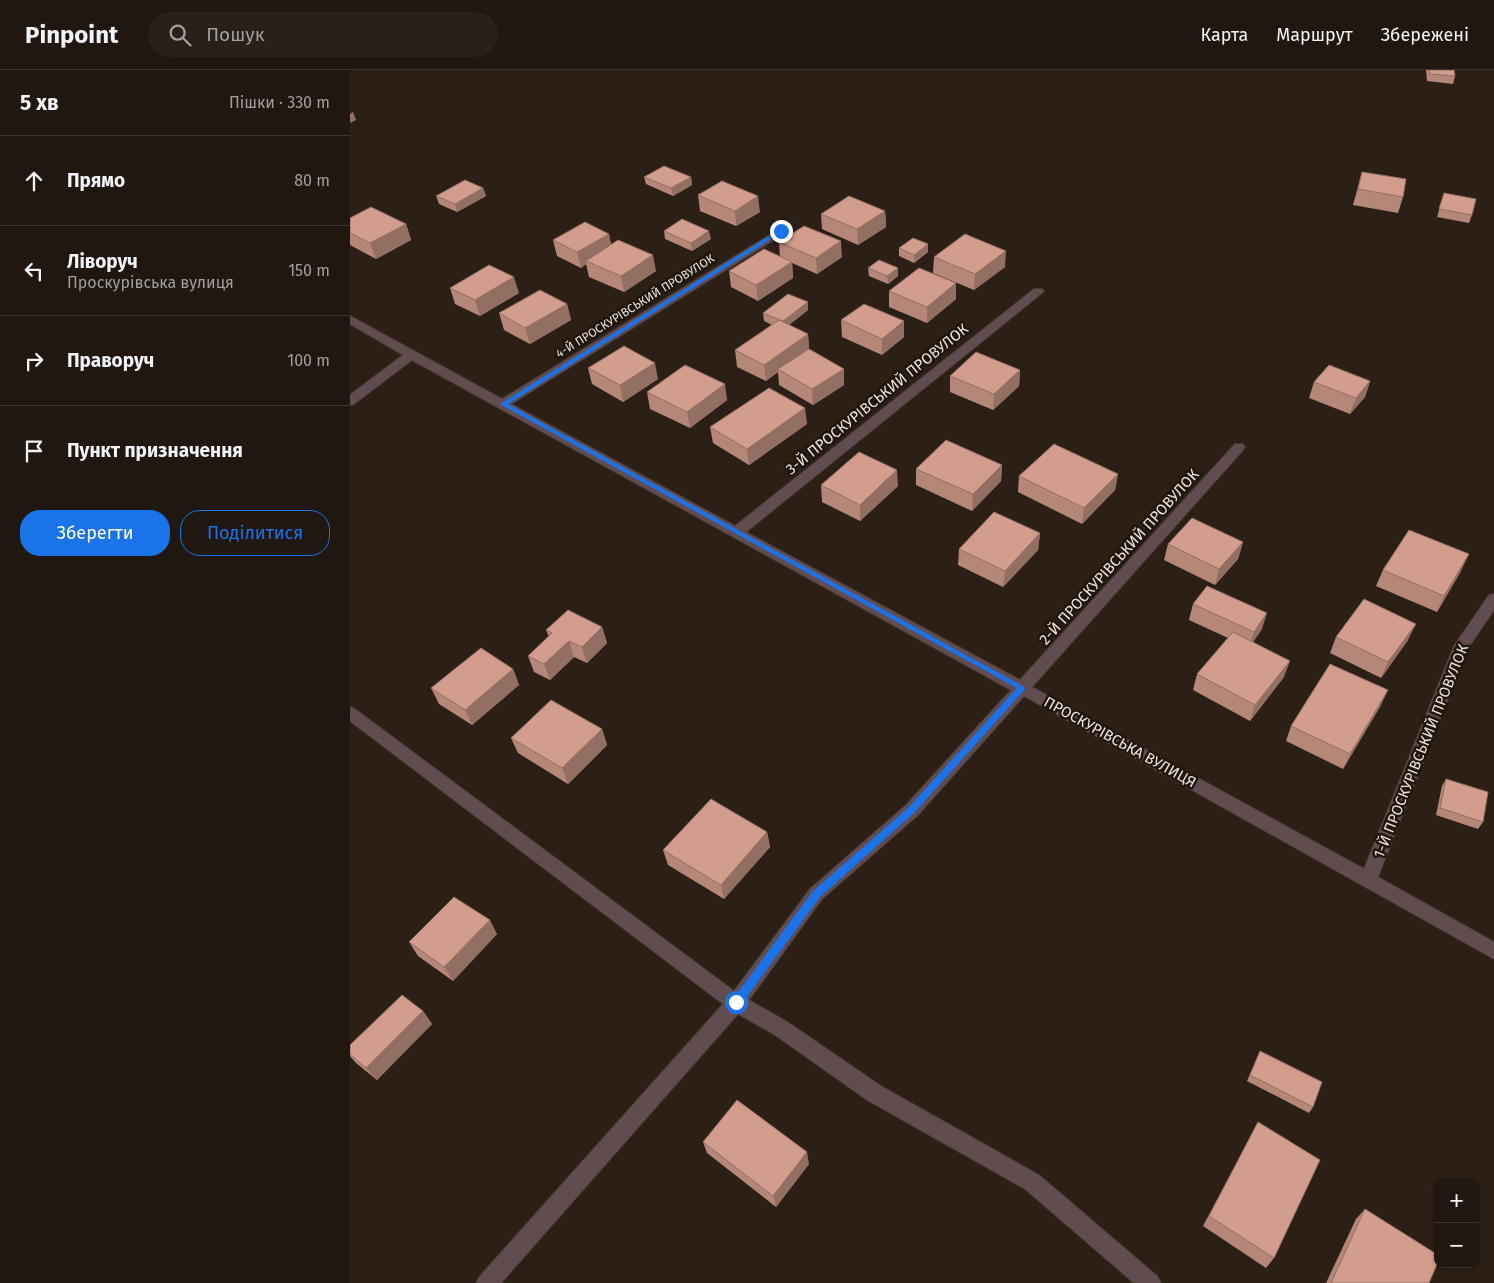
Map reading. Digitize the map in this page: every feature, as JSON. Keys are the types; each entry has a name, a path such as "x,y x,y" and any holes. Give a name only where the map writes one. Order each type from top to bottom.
{"street":[{"name":"4-Й ПРОСКУРІВСЬКИЙ ПРОВУЛОК","path":"503,404 781,231"},
{"name":"3-Й ПРОСКУРІВСЬКИЙ ПРОВУЛОК","path":"736,532 1038,291"},
{"name":"ПРОСКУРІВСЬКА ВУЛИЦЯ","path":"350,318 410,355 1022,688 1494,951"},
{"path":"350,401 410,355"},
{"name":"2-Й ПРОСКУРІВСЬКИЙ ПРОВУЛОК","path":"486,1283 736,1002 816,894 912,810 1239,447"},
{"name":"1-Й ПРОСКУРІВСЬКИЙ ПРОВУЛОК","path":"1368,880 1461,646 1494,599"},
{"path":"350,713 736,1002 782,1030 874,1093 1032,1182 1150,1283"}],"building":[{"path":"1429,70 1454,70 1455,76 1430,74"},
{"path":"664,166 691,177 671,188 644,177"},
{"path":"1362,172 1406,179 1403,197 1358,189"},
{"path":"465,180 483,188 455,204 436,196"},
{"path":"722,181 758,196 735,211 698,195"},
{"path":"1444,193 1476,199 1472,215 1439,209"},
{"path":"849,196 885,211 857,229 821,214"},
{"path":"371,207 406,224 370,243 350,233 350,218"},
{"path":"682,219 709,231 691,243 664,231"},
{"path":"585,222 609,234 577,252 553,240"},
{"path":"804,226 841,241 816,258 779,242"},
{"path":"965,234 1006,251 975,274 934,257"},
{"path":"913,238 928,244 914,255 899,248"},
{"path":"618,240 653,255 621,276 586,261"},
{"path":"764,249 792,262 756,285 729,271"},
{"path":"879,260 898,268 887,276 868,268"},
{"path":"489,265 514,277 475,300 450,288"},
{"path":"919,268 956,283 927,307 889,291"},
{"path":"540,290 567,304 525,328 499,313"},
{"path":"788,294 808,302 783,321 763,313"},
{"path":"864,304 904,321 882,339 841,320"},
{"path":"779,320 808,334 764,365 735,350"},
{"path":"624,346 655,363 620,385 588,368"},
{"path":"809,349 844,369 812,389 778,369"},
{"path":"976,352 1020,370 994,394 950,376"},
{"path":"685,365 725,384 687,412 647,392"},
{"path":"1329,365 1370,381 1356,398 1314,382"},
{"path":"769,388 805,408 747,449 710,427"},
{"path":"946,440 1002,465 973,494 916,469"},
{"path":"1054,444 1118,474 1084,508 1019,476"},
{"path":"859,452 897,470 860,505 821,485"},
{"path":"994,512 1040,533 1005,571 959,549"},
{"path":"1192,518 1243,542 1219,569 1168,544"},
{"path":"1409,530 1469,554 1444,596 1383,570"},
{"path":"1207,586 1267,613 1254,632 1193,604"},
{"path":"1364,599 1416,624 1388,662 1336,637"},
{"path":"568,610 602,627 582,647 569,641 544,664 528,656 552,633 546,630"},
{"path":"1233,632 1290,661 1255,705 1197,674"},
{"path":"481,648 513,669 465,710 431,688"},
{"path":"1330,664 1388,690 1350,754 1291,726"},
{"path":"551,700 602,729 562,768 511,738"},
{"path":"1446,779 1488,792 1483,822 1440,808"},
{"path":"711,799 767,832 721,885 663,850"},
{"path":"454,897 490,920 444,967 409,942"},
{"path":"402,995 423,1011 366,1068 350,1054 350,1045"},
{"path":"1260,1051 1322,1082 1313,1107 1250,1075"},
{"path":"737,1100 807,1152 773,1196 703,1142"},
{"path":"1258,1122 1320,1160 1274,1258 1209,1216"},
{"path":"1365,1209 1434,1252 1435,1268 1429,1283 1331,1283"}],"route":[{"path":"736,1002 816,894 912,810 1022,688 503,404 781,231"}]}
